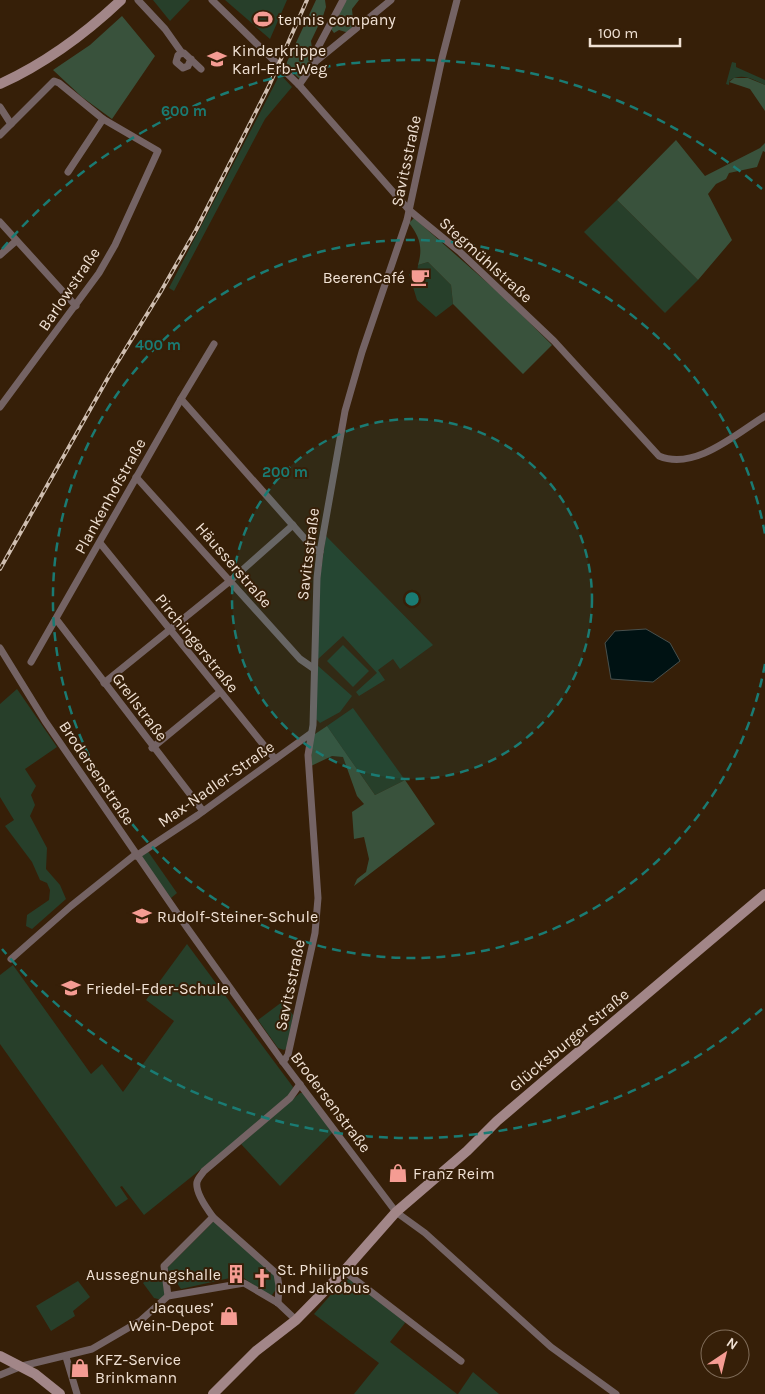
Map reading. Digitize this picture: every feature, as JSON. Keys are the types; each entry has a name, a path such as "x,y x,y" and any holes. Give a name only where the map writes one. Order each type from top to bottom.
{"street":[{"path":"0,84 24,73 63,49 120,0"},
{"path":"138,0 165,29 182,53 188,55 201,69"},
{"name":"Stegmühlstraße","path":"212,0 299,85 408,210 459,250 554,341 659,456 676,460 707,452 765,416"},
{"path":"315,62 315,53 343,0"},
{"path":"299,85 315,62 391,0"},
{"name":"Savitsstraße","path":"283,1062 288,1055 311,953 318,898 308,778 308,754 312,725 317,578 320,552 345,411 407,220 456,0"},
{"path":"182,53 176,60 178,66 188,66 191,59"},
{"path":"0,135 54,81 59,83 103,119 68,172"},
{"path":"0,107 11,124"},
{"name":"Barlowstraße","path":"0,407 99,273 115,245 158,151 103,119"},
{"path":"0,222 76,306"},
{"path":"0,255 16,241"},
{"name":"Plankenhofstraße","path":"30,662 100,543 180,399 214,344"},
{"path":"180,399 313,548 320,552"},
{"name":"Häusserstraße","path":"136,477 300,659 313,668"},
{"path":"104,683 230,581 293,525"},
{"name":"Pirchingerstraße","path":"100,543 274,759"},
{"name":"Grellstraße","path":"56,619 152,748 203,811"},
{"name":"Brodersenstraße","path":"0,648 45,721 136,855 283,1062 396,1212 426,1233 551,1347 616,1394"},
{"path":"152,748 220,692"},
{"name":"Max-Nadler-Straße","path":"11,959 71,906 136,855 203,811 310,734"},
{"name":"Glücksburger Straße","path":"213,1394 256,1351 296,1320 344,1271 396,1212 467,1151 497,1121 765,894"},
{"path":"278,1304 279,1286 277,1274 213,1217 204,1203 196,1183 204,1171 290,1098 300,1084"},
{"path":"168,1296 164,1266 213,1217"},
{"path":"344,1271 460,1360"},
{"path":"0,1375 22,1366 66,1357 92,1349 140,1321 168,1296 244,1283 278,1304 296,1320"},
{"path":"66,1357 77,1394"},
{"path":"1,1359 22,1366 60,1394"}],"green space":[{"path":"153,0 190,0 170,21"},
{"name":"tennis company","path":"225,0 287,0 270,39"},
{"path":"316,0 325,0 326,7 311,41 313,56 300,79 286,67 287,62"},
{"path":"343,0 359,0 352,9 354,31 349,33 339,30 334,33 331,29"},
{"path":"122,16 155,56 112,119 82,97 53,70 90,45"},
{"path":"732,62 736,63 736,67 765,80 765,85 742,77 734,78 729,81 729,85 726,84"},
{"path":"280,74 292,87 265,119 174,291 169,288"},
{"path":"734,78 748,78 765,85 765,111 750,89 729,82"},
{"path":"676,140 705,176 760,148 765,143 765,152 763,151 757,167 729,173 726,179 716,184 708,194 732,240 698,280 617,200"},
{"path":"617,200 698,280 665,313 584,232"},
{"path":"414,218 507,300 552,345 523,374 453,304 451,285 428,262 418,265 419,243 416,233 409,223"},
{"path":"428,262 451,285 453,304 436,317 417,300 409,274 417,272 418,265"},
{"path":"326,536 433,645 400,669 393,659 378,670 385,680 359,696 356,692 377,673 343,636 317,660 320,578"},
{"path":"343,645 369,671 353,687 327,661"},
{"path":"317,665 352,696 340,712 320,723 316,719"},
{"path":"17,689 57,747 25,769 36,786 31,795 35,805 30,816 47,848 46,869 60,885 66,899 32,929 26,926 27,915 49,900 50,890 47,883 40,880 32,862 5,826 14,820 0,797 0,704"},
{"path":"353,708 405,780 375,795 327,726"},
{"path":"327,726 375,795 405,780 435,824 354,886 357,879 366,872 369,859 364,837 354,839 352,812 364,804 357,796 343,757 332,756 311,766 312,736"},
{"path":"147,850 177,893 171,898 140,856"},
{"path":"187,944 293,1087 292,1092 241,1137 144,1215 122,1186 120,1187 128,1199 116,1207 0,1044 0,975 13,965 91,1074 102,1064 123,1092 174,1021 146,1000"},
{"path":"282,1002 293,1015 288,1047 284,1050 278,1048 258,1020"},
{"path":"300,1093 304,1093 333,1132 280,1186 241,1144"},
{"path":"214,1221 274,1274 277,1288 272,1295 269,1296 241,1276 238,1279 232,1275 230,1278 181,1289 167,1268"},
{"path":"154,1274 162,1276 165,1296 162,1300 154,1298 143,1283"},
{"path":"349,1279 403,1317 405,1323 390,1342 457,1394 354,1394 379,1363 314,1314 342,1282"},
{"path":"78,1281 90,1297 73,1311 75,1316 51,1331 36,1306"},
{"path":"473,1372 499,1394 458,1394"}],"shaded area":[{"path":"646,629 670,643 680,661 653,682 611,679 605,643 615,631"}],"railway":[{"path":"0,569 109,376 196,230 269,86 307,0"}],"place":[{"name":"tennis company","path":"263,19"},
{"name":"Kinderkrippe Karl-Erb-Weg","path":"217,59"},
{"name":"BeerenCafé","path":"420,277"},
{"name":"Rudolf-Steiner-Schule","path":"142,916"},
{"name":"Friedel-Eder-Schule","path":"71,988"},
{"name":"Franz Reim","path":"398,1173"},
{"name":"Aussegnungshalle","path":"236,1274"},
{"name":"St. Philippus und Jakobus","path":"262,1278"},
{"name":"Jacques’ Wein-Depot","path":"229,1316"},
{"name":"KFZ-Service Brinkmann","path":"80,1368"}]}
